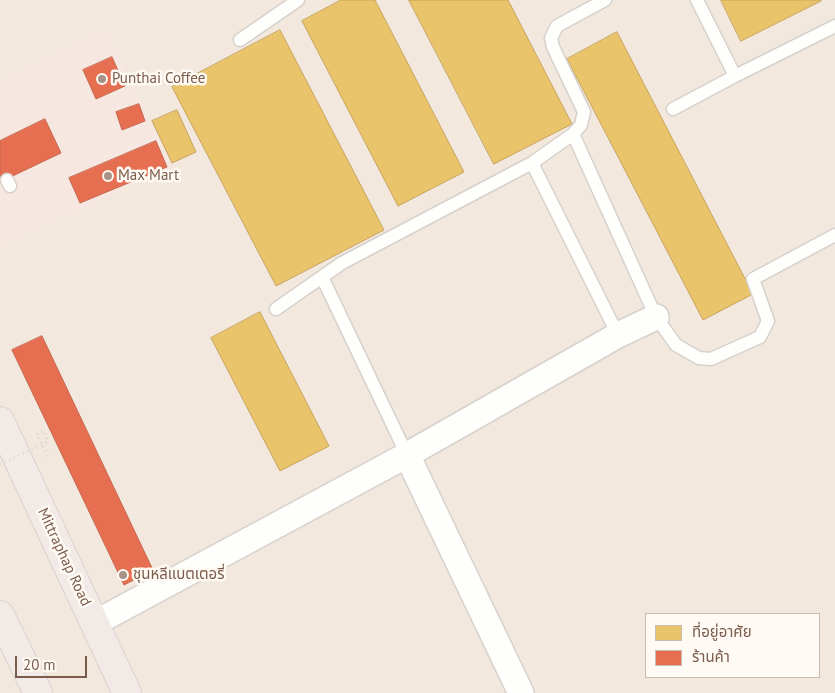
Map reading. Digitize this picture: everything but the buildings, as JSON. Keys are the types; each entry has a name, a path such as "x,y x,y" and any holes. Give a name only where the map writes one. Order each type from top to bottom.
{"highway":[{"name":"Mittraphap Road","path":"0,421 126,693"},
{"path":"0,615 38,693"}],"street":[{"path":"95,623 407,456 618,335 656,317"},
{"path":"407,456 521,693"}],"lane":[{"path":"240,40 298,0"},
{"path":"276,309 342,263 532,163 573,134 581,125 584,112 553,47 551,38 557,26 605,0"},
{"path":"697,0 735,76"},
{"path":"673,110 735,76 835,26"},
{"path":"573,134 656,317 676,345 699,358 711,359 760,337 768,320 753,279 835,235"},
{"path":"532,163 618,335"},
{"path":"322,277 407,456"}],"path":[{"path":"0,464 46,443 48,442 44,431 37,434 48,457"}],"shaded area":[{"path":"0,0 835,0 835,693 0,693"},
{"path":"106,28 172,168 0,245 0,80"}],"place":[{"name":"Punthai Coffee","path":"102,79"},
{"name":"Max Mart","path":"108,176"},
{"name":"ชุนหลีแบตเตอรี่","path":"123,575"}]}
